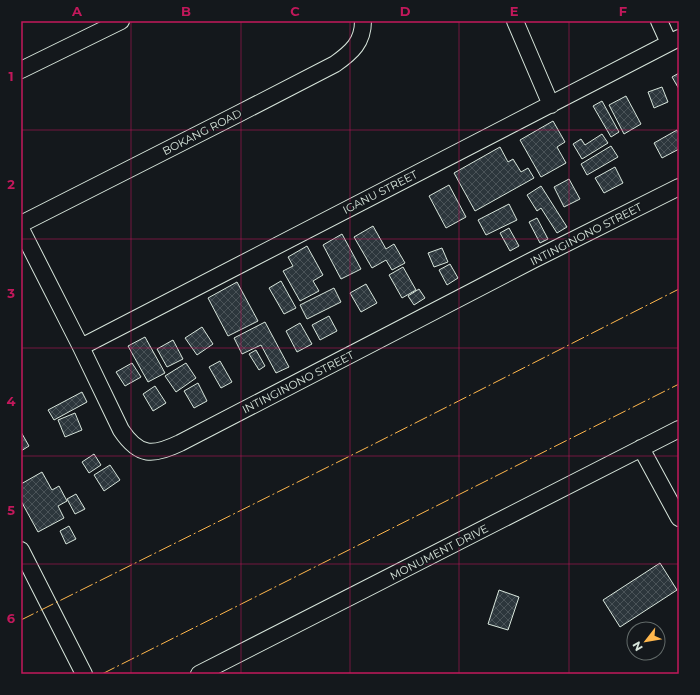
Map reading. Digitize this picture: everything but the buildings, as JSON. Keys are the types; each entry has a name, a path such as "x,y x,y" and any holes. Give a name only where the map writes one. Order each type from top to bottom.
{"street":[{"path":"21,70 121,21"},
{"name":"BOKANG ROAD","path":"21,224 335,64 348,55 356,45 363,32 364,21"},
{"path":"514,21 551,105"},
{"path":"659,21 674,40"},
{"name":"IGANU STREET","path":"81,346 551,105 674,40"},
{"name":"INTINGINONO STREET","path":"21,229 81,346 121,430 128,441 142,450 155,452 167,449 180,443 533,260 679,187"},
{"name":"MONUMENT DRIVE","path":"198,674 679,429"},
{"path":"642,448 679,518"},
{"path":"21,550 84,674"}],"power":[{"path":"21,620 370,446 679,289"},
{"path":"102,674 679,384"}]}
